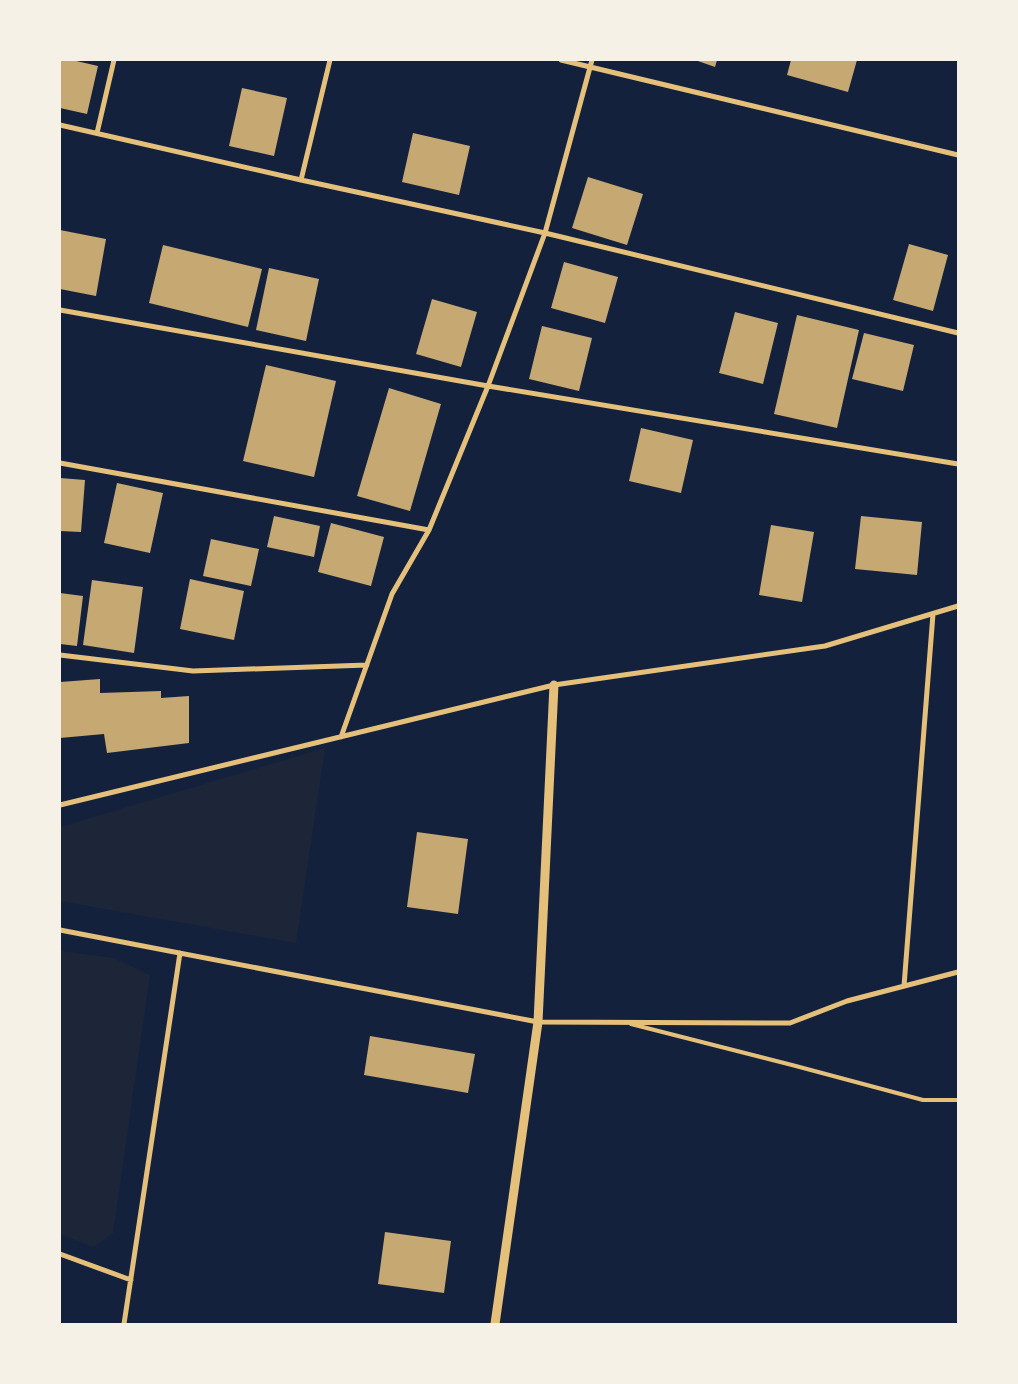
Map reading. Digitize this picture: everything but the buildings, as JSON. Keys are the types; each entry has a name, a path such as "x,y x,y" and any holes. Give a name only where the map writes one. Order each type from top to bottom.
{"street":[{"path":"97,133 114,60"},
{"path":"301,180 330,60"},
{"path":"560,60 958,155"},
{"path":"341,737 392,594 429,530 488,386 545,233 592,60"},
{"path":"60,125 545,233 958,333"},
{"path":"60,310 488,386 958,464"},
{"path":"60,463 429,530"},
{"path":"60,805 554,685 826,646 958,606"},
{"path":"904,986 933,614"},
{"path":"60,655 193,671 367,665"},
{"path":"495,1324 538,1022 554,685"},
{"path":"60,930 538,1022 790,1022 847,1001 958,972"},
{"path":"124,1324 180,953"},
{"path":"60,1254 131,1280"}],"lane":[{"path":"624,1022 923,1100 958,1100"}],"shaded area":[{"path":"325,748 296,943 60,901 60,827"},
{"path":"60,951 114,958 150,975 113,1233 93,1247 60,1234"}]}
